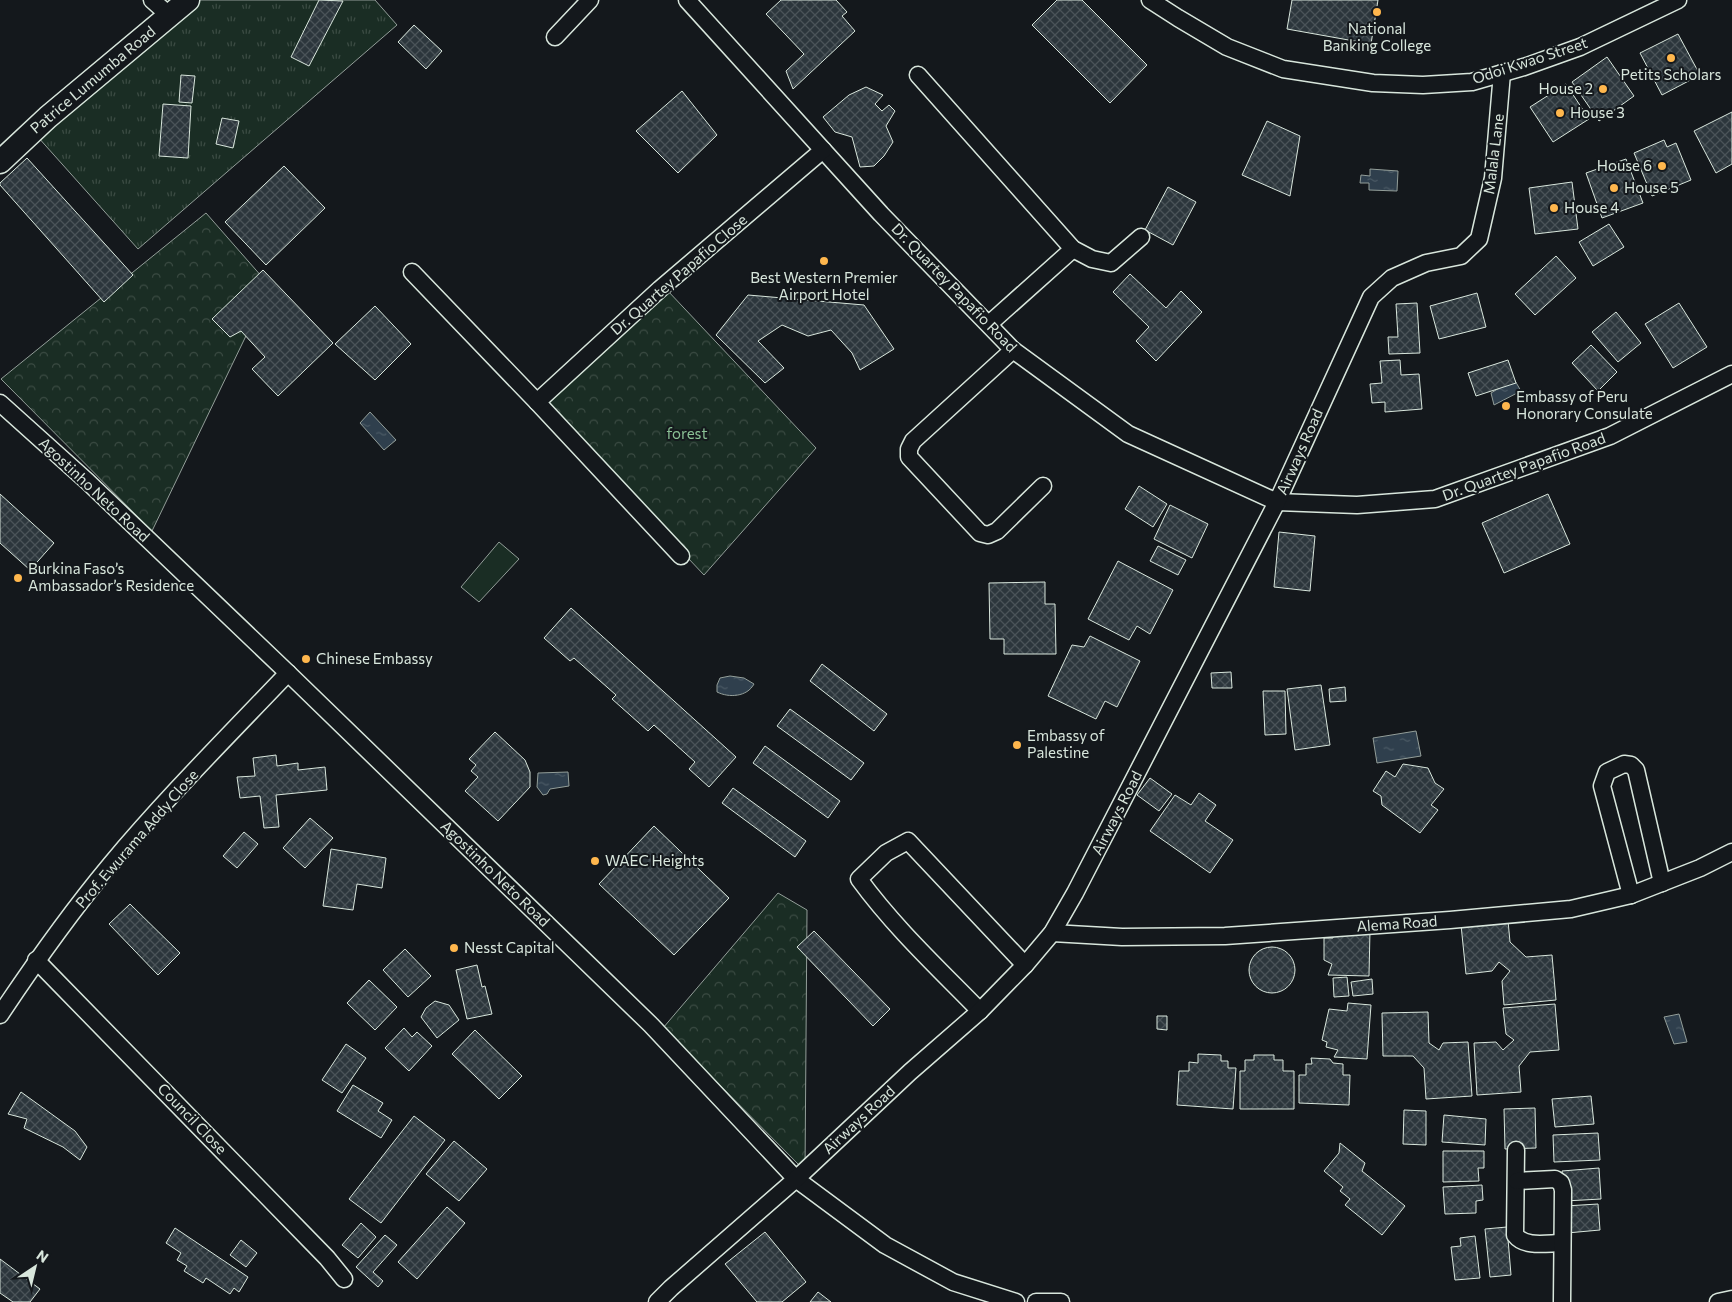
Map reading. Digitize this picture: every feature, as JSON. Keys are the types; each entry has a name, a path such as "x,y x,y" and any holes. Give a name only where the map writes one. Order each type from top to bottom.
{"street":[{"path":"152,0 170,16"},
{"name":"Patrice Lumumba Road","path":"0,162 48,117 188,0"},
{"path":"555,37 590,0"},
{"name":"Dr. Quartey Papafio Road","path":"687,0 881,214 1013,350 1128,434 1277,502 1357,505 1435,499 1610,436 1732,374"},
{"name":"Odoi Kwao Street","path":"1150,0 1227,47 1283,69 1373,83 1423,85 1472,82 1502,73 1580,47 1678,0"},
{"name":"Malala Lane","path":"1461,256 1479,239 1494,178 1502,73"},
{"path":"918,75 1073,249 1092,259 1111,263 1141,238"},
{"name":"Dr. Quartey Papafio Close","path":"537,402 660,289 823,150"},
{"path":"989,324 1073,249"},
{"name":"Airways Road","path":"658,1302 671,1288 796,1179 910,1072 980,1011 1025,965 1052,933 1075,893 1277,502 1371,297 1392,278 1426,264 1461,256"},
{"path":"412,272 681,556"},
{"path":"1013,350 913,441 909,449 909,457 980,534 988,536 997,531 1042,486"},
{"name":"Agostinho Neto Road","path":"0,403 88,482 288,673 651,1025 796,1179 886,1245 953,1282 1016,1302"},
{"name":"Prof. Ewurama Addy Close","path":"0,1015 36,960 116,858 178,789 288,673"},
{"path":"1631,896 1602,786 1607,772 1624,764 1631,765 1636,770 1662,883"},
{"path":"980,1011 894,923 859,878 886,853 908,841 1025,965"},
{"name":"Alema Road","path":"1052,933 1122,937 1225,936 1450,920 1571,909 1631,896 1700,868 1732,852"},
{"name":"Council Close","path":"36,960 327,1258 344,1279"},
{"path":"1516,1150 1515,1235 1519,1240 1526,1243 1562,1243"},
{"path":"1516,1182 1555,1179 1561,1183 1563,1190 1562,1302"},
{"path":"1718,1302 1732,1299"},
{"path":"1036,1302 1061,1302"}],"green space":[{"path":"200,0 375,0 397,25 138,249 37,136"},
{"path":"206,213 270,286 152,531 1,379"},
{"name":"forest","path":"667,290 816,448 704,575 541,402"},
{"path":"499,542 519,559 479,602 461,587"},
{"path":"778,893 807,910 805,1171 663,1028"}],"water":[{"path":"1370,169 1398,171 1397,191 1369,190 1369,183 1360,183 1361,175 1370,176"},
{"path":"1514,379 1521,391 1494,405 1491,393"},
{"path":"370,412 396,440 384,450 360,423"},
{"path":"730,676 744,678 754,684 747,692 742,694 732,696 717,692 720,678"},
{"path":"1416,731 1421,756 1377,763 1373,738"},
{"path":"568,772 569,786 550,789 547,794 543,795 537,787 538,773"},
{"path":"1679,1014 1687,1042 1674,1044 1664,1017"}],"building":[{"path":"319,0 343,1 309,66 291,57"},
{"path":"781,0 836,0 847,12 842,16 855,31 793,89 786,71 804,54 766,14"},
{"path":"1057,0 1082,0 1147,65 1110,103 1032,25"},
{"path":"1292,0 1378,0 1371,44 1287,29"},
{"path":"414,25 442,51 426,69 398,42"},
{"path":"1678,34 1700,75 1662,95 1640,53"},
{"name":"House 2","path":"1607,57 1634,96 1599,121 1572,82"},
{"path":"181,75 195,76 192,103 179,102"},
{"name":"House 3","path":"1566,84 1589,119 1553,142 1530,107"},
{"path":"866,87 883,95 875,104 882,111 889,105 895,111 886,126 893,142 884,156 874,166 860,167 852,137 835,132 823,117 849,95"},
{"path":"682,91 717,135 678,173 636,131"},
{"path":"163,104 191,106 188,158 159,156"},
{"path":"1732,112 1732,164 1716,173 1694,131"},
{"path":"222,118 239,121 233,148 216,144"},
{"path":"1267,121 1300,136 1290,196 1242,175"},
{"name":"House 6","path":"1664,140 1667,147 1676,143 1691,180 1652,196 1634,153"},
{"path":"27,158 133,275 104,302 0,185"},
{"name":"House 5","path":"1626,159 1643,203 1602,218 1586,173"},
{"path":"284,166 325,208 266,265 225,222"},
{"name":"House 4","path":"1572,182 1578,229 1535,234 1529,188"},
{"path":"1168,187 1196,202 1173,245 1145,230"},
{"path":"1609,224 1624,247 1593,266 1579,242"},
{"path":"1556,256 1576,278 1535,315 1515,294"},
{"path":"263,270 333,343 278,396 252,369 265,357 241,331 230,337 212,319"},
{"path":"1130,274 1166,308 1181,291 1202,312 1156,361 1136,341 1149,327 1113,292"},
{"path":"1477,293 1486,327 1439,339 1430,306"},
{"path":"748,295 864,305 894,349 860,370 852,353 831,330 808,336 782,325 758,341 784,368 765,383 716,335"},
{"path":"1417,303 1420,353 1389,354 1388,337 1398,337 1396,304"},
{"path":"1679,303 1707,347 1673,368 1645,324"},
{"path":"375,306 411,344 375,380 335,344"},
{"path":"1616,312 1641,343 1618,362 1592,332"},
{"path":"1591,345 1617,372 1598,391 1572,363"},
{"path":"1400,360 1401,375 1419,374 1422,409 1385,412 1385,402 1372,403 1370,384 1382,383 1380,361"},
{"path":"1508,360 1516,383 1476,396 1468,373"},
{"path":"1139,486 1167,504 1153,527 1125,509"},
{"path":"0,494 54,543 30,570 0,543"},
{"path":"1548,494 1570,544 1504,573 1482,523"},
{"path":"1170,505 1208,524 1192,558 1154,539"},
{"path":"1279,532 1315,536 1310,591 1274,587"},
{"path":"1158,546 1186,560 1178,575 1150,561"},
{"path":"1118,561 1173,590 1150,634 1137,626 1129,640 1088,619"},
{"path":"1045,582 1045,604 1055,604 1056,654 1004,654 1004,639 990,639 989,583"},
{"path":"571,608 736,757 709,787 689,769 695,762 654,725 648,731 612,699 616,695 574,658 570,661 544,638"},
{"path":"1090,636 1140,661 1117,707 1105,701 1096,719 1048,696 1072,645 1084,647"},
{"path":"822,664 887,714 874,731 810,681"},
{"path":"1231,672 1232,688 1212,688 1211,673"},
{"path":"1321,685 1330,745 1295,750 1287,689"},
{"path":"1345,687 1346,701 1330,702 1329,689"},
{"path":"1263,691 1285,691 1286,734 1265,735"},
{"path":"790,709 864,763 851,780 777,726"},
{"path":"495,732 525,760 530,772 530,787 498,821 465,791 478,777 471,771 476,765 469,759"},
{"path":"765,746 840,801 828,818 753,763"},
{"path":"276,755 277,766 298,763 298,770 325,767 327,790 276,795 279,827 264,828 260,796 240,798 237,777 255,776 253,758"},
{"path":"1403,764 1428,768 1435,783 1444,789 1431,805 1438,810 1420,833 1382,805 1381,796 1373,791 1386,771 1395,777"},
{"path":"1150,778 1172,794 1159,811 1137,795"},
{"path":"733,788 806,841 795,857 722,803"},
{"path":"1199,793 1216,805 1205,821 1233,840 1210,873 1150,831 1175,795 1191,805"},
{"path":"310,818 333,838 305,868 283,848"},
{"path":"654,826 729,898 674,955 599,884"},
{"path":"244,832 258,844 237,868 223,856"},
{"path":"331,849 386,858 382,888 357,884 353,910 323,906"},
{"path":"130,904 180,953 158,975 109,924"},
{"path":"1507,910 1510,942 1526,957 1552,955 1556,1000 1504,1005 1502,981 1510,971 1499,962 1492,971 1466,974 1460,915"},
{"path":"1333,929 1370,930 1369,976 1328,975 1332,964 1324,960 1324,938 1333,938"},
{"path":"814,931 890,1009 873,1026 797,947"},
{"path":"1277,947 1281,948 1291,957 1294,961 1294,979 1285,989 1277,993 1267,993 1259,989 1250,979 1249,965 1253,957 1263,948"},
{"path":"405,949 431,976 408,997 383,970"},
{"path":"477,965 482,987 485,986 492,1014 467,1019 456,970"},
{"path":"1347,977 1349,996 1334,997 1333,978"},
{"path":"1372,979 1373,994 1353,996 1351,982"},
{"path":"369,980 397,1007 375,1030 347,1003"},
{"path":"435,1001 449,1005 459,1020 437,1038 421,1017 426,1008"},
{"path":"1348,1003 1371,1005 1367,1059 1334,1057 1338,1050 1326,1047 1327,1042 1322,1040 1329,1009 1347,1011"},
{"path":"1555,1004 1559,1050 1530,1052 1519,1066 1521,1092 1477,1095 1474,1043 1496,1042 1503,1050 1514,1040 1506,1034 1503,1008"},
{"path":"1428,1012 1429,1043 1439,1050 1443,1043 1468,1042 1472,1096 1426,1099 1424,1068 1413,1056 1383,1056 1382,1013"},
{"path":"1157,1016 1167,1016 1167,1030 1157,1029"},
{"path":"404,1028 412,1037 417,1032 432,1046 409,1071 385,1048"},
{"path":"475,1030 522,1076 499,1099 452,1054"},
{"path":"346,1044 366,1058 342,1093 322,1080"},
{"path":"1198,1054 1221,1055 1221,1061 1228,1061 1228,1068 1236,1068 1233,1109 1177,1105 1179,1071 1189,1071 1189,1062 1198,1063"},
{"path":"1254,1055 1274,1055 1274,1060 1283,1060 1283,1071 1294,1071 1294,1109 1240,1109 1240,1071 1245,1071 1245,1060 1254,1060"},
{"path":"1311,1058 1330,1059 1333,1063 1343,1064 1343,1075 1350,1075 1349,1105 1299,1103 1299,1075 1306,1075 1306,1064 1312,1064"},
{"path":"353,1085 383,1103 378,1111 392,1120 381,1138 337,1111"},
{"path":"21,1092 75,1131 87,1147 80,1160 63,1147 24,1128 27,1119 8,1114"},
{"path":"1591,1096 1594,1124 1555,1127 1552,1099"},
{"path":"1535,1108 1536,1148 1505,1149 1504,1109"},
{"path":"1404,1110 1426,1111 1426,1145 1403,1144"},
{"path":"1444,1115 1486,1119 1485,1145 1442,1142"},
{"path":"414,1116 445,1140 381,1223 349,1199"},
{"path":"1598,1133 1600,1160 1554,1162 1553,1135"},
{"path":"454,1141 487,1169 459,1201 426,1174"},
{"path":"1340,1143 1365,1163 1362,1171 1405,1206 1382,1235 1345,1205 1350,1199 1340,1191 1343,1187 1324,1171 1339,1153"},
{"path":"1443,1151 1484,1151 1484,1168 1478,1168 1479,1181 1443,1182"},
{"path":"1599,1168 1601,1199 1565,1201 1562,1171"},
{"path":"1482,1185 1483,1200 1476,1201 1476,1213 1445,1214 1443,1187"},
{"path":"1598,1204 1600,1230 1567,1233 1565,1206"},
{"path":"447,1207 465,1223 417,1279 398,1262"},
{"path":"361,1223 376,1237 358,1258 342,1245"},
{"path":"1507,1227 1511,1275 1490,1277 1485,1229"},
{"path":"175,1228 248,1277 239,1292 234,1288 230,1294 206,1278 203,1283 184,1271 187,1266 177,1260 181,1253 166,1243"},
{"path":"765,1232 806,1282 782,1302 757,1302 725,1264"},
{"path":"385,1235 397,1245 373,1272 383,1281 378,1287 356,1267"},
{"path":"1475,1236 1480,1278 1455,1280 1451,1247 1461,1246 1460,1238"},
{"path":"241,1240 257,1253 246,1267 230,1255"},
{"path":"0,1259 40,1289 30,1302 13,1302 0,1293"},
{"path":"818,1292 831,1302 810,1302"}],"place":[{"name":"National Banking College","path":"1377,12"},
{"name":"Petits Scholars","path":"1671,58"},
{"name":"House 2","path":"1603,89"},
{"name":"House 3","path":"1560,113"},
{"name":"House 6","path":"1662,166"},
{"name":"House 5","path":"1614,188"},
{"name":"House 4","path":"1554,208"},
{"name":"Best Western Premier Airport Hotel","path":"824,261"},
{"name":"Embassy of Peru Honorary Consulate","path":"1506,406"},
{"name":"Burkina Faso’s Ambassador’s Residence","path":"18,578"},
{"name":"Chinese Embassy","path":"306,659"},
{"name":"Embassy of Palestine","path":"1017,745"},
{"name":"WAEC Heights","path":"595,861"},
{"name":"Nesst Capital","path":"454,948"}]}
